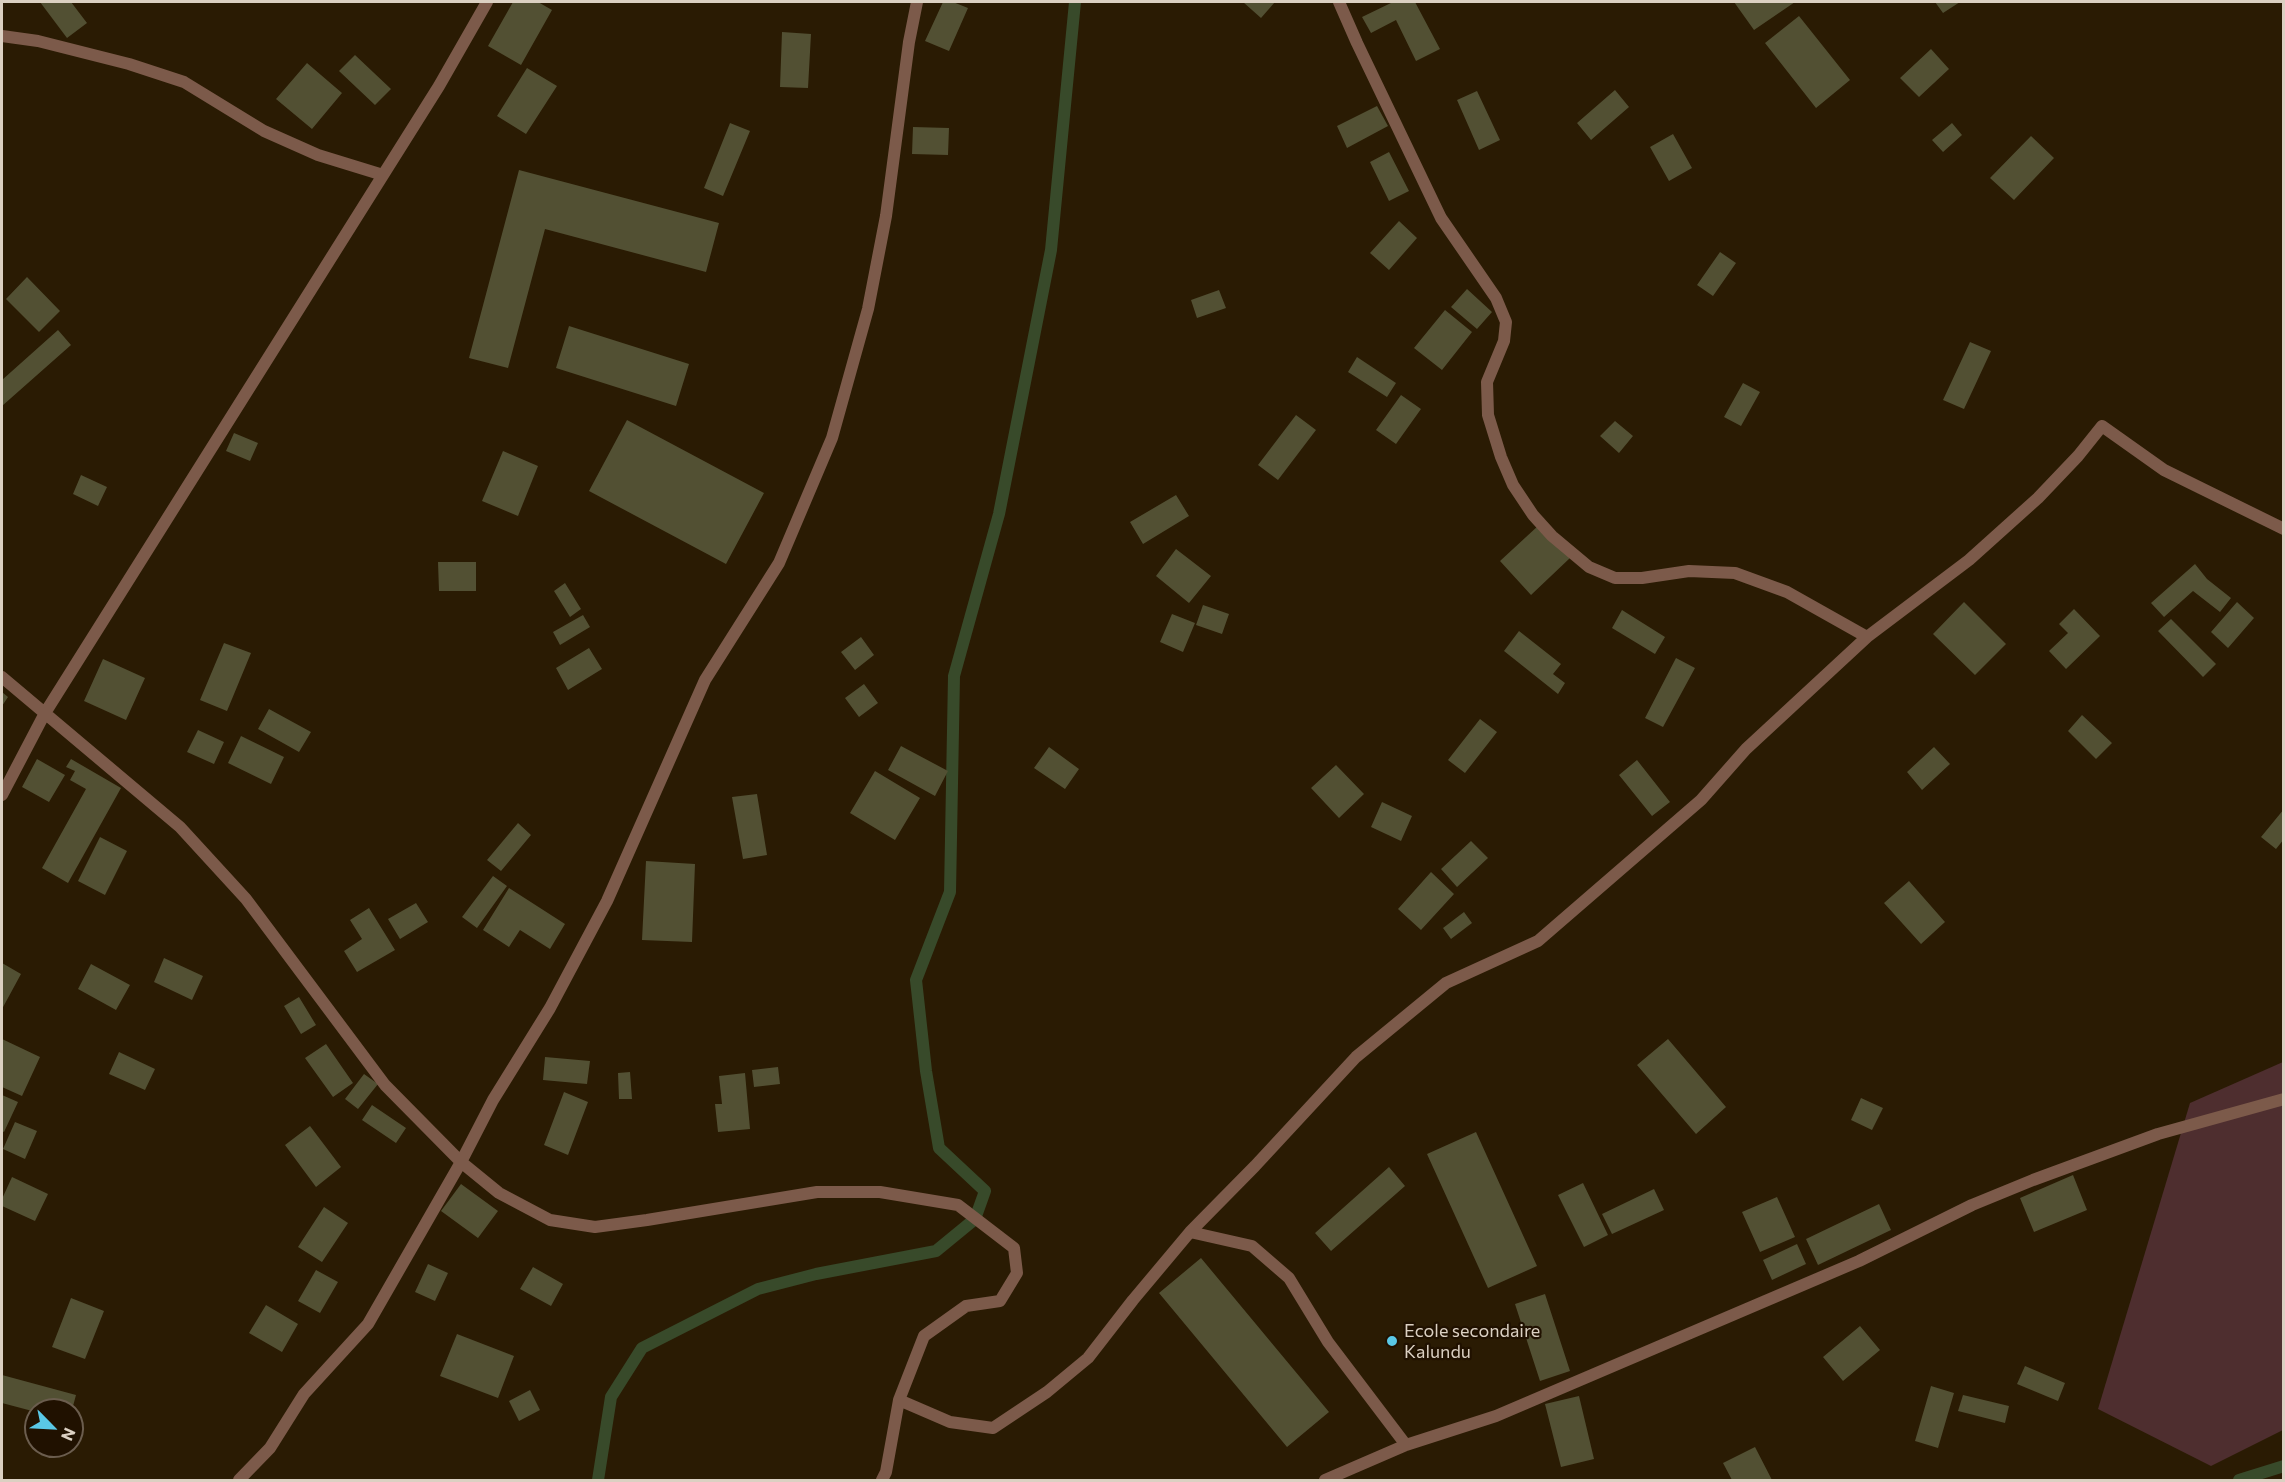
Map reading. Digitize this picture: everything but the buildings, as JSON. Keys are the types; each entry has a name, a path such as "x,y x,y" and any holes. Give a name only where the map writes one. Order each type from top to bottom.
{"street":[{"path":"2,795 45,713 439,86 486,2"},
{"path":"239,1480 270,1448 304,1394 368,1324 461,1162 493,1100 550,1008 607,901 705,680 779,563 832,438 868,309 884,227 909,42 917,2"},
{"path":"1339,2 1441,218 1496,298 1506,322 1504,341 1487,382 1488,415 1501,457 1513,485 1533,515 1552,536 1589,567 1615,578 1642,578 1689,571 1735,573 1787,592 1867,637"},
{"path":"2,36 38,41 84,52 184,82 264,131 318,155 383,175"},
{"path":"899,1400 950,1422 993,1428 1047,1392 1088,1358 1132,1300 1190,1232 1356,1057 1446,983 1538,941 1701,800 1746,749 1867,637 1969,560 2038,498 2078,456 2102,426 2164,470 2283,529"},
{"path":"2,677 180,828 246,899 385,1085 461,1162 499,1193 550,1220 595,1227 817,1192 880,1192 958,1205 1014,1248 1017,1273 1000,1301 966,1306 924,1336 899,1400 886,1473 882,1480"},
{"path":"1325,1480 1406,1445 1496,1416 1859,1261 1972,1205 2033,1180 2158,1134 2283,1099"},
{"path":"1190,1232 1252,1246 1289,1278 1328,1342 1406,1445"}],"shaded area":[{"path":"2283,1062 2283,1430 2211,1466 2098,1409 2190,1103"}],"waterway":[{"path":"598,1480 611,1397 642,1348 758,1289 816,1274 936,1251 975,1219 985,1191 939,1148 926,1071 916,980 950,892 954,676 999,514 1051,250 1075,2"},
{"path":"2239,1480 2284,1466"}],"place":[{"name":"Ecole secondaire Kalundu","path":"1392,1341"}]}
